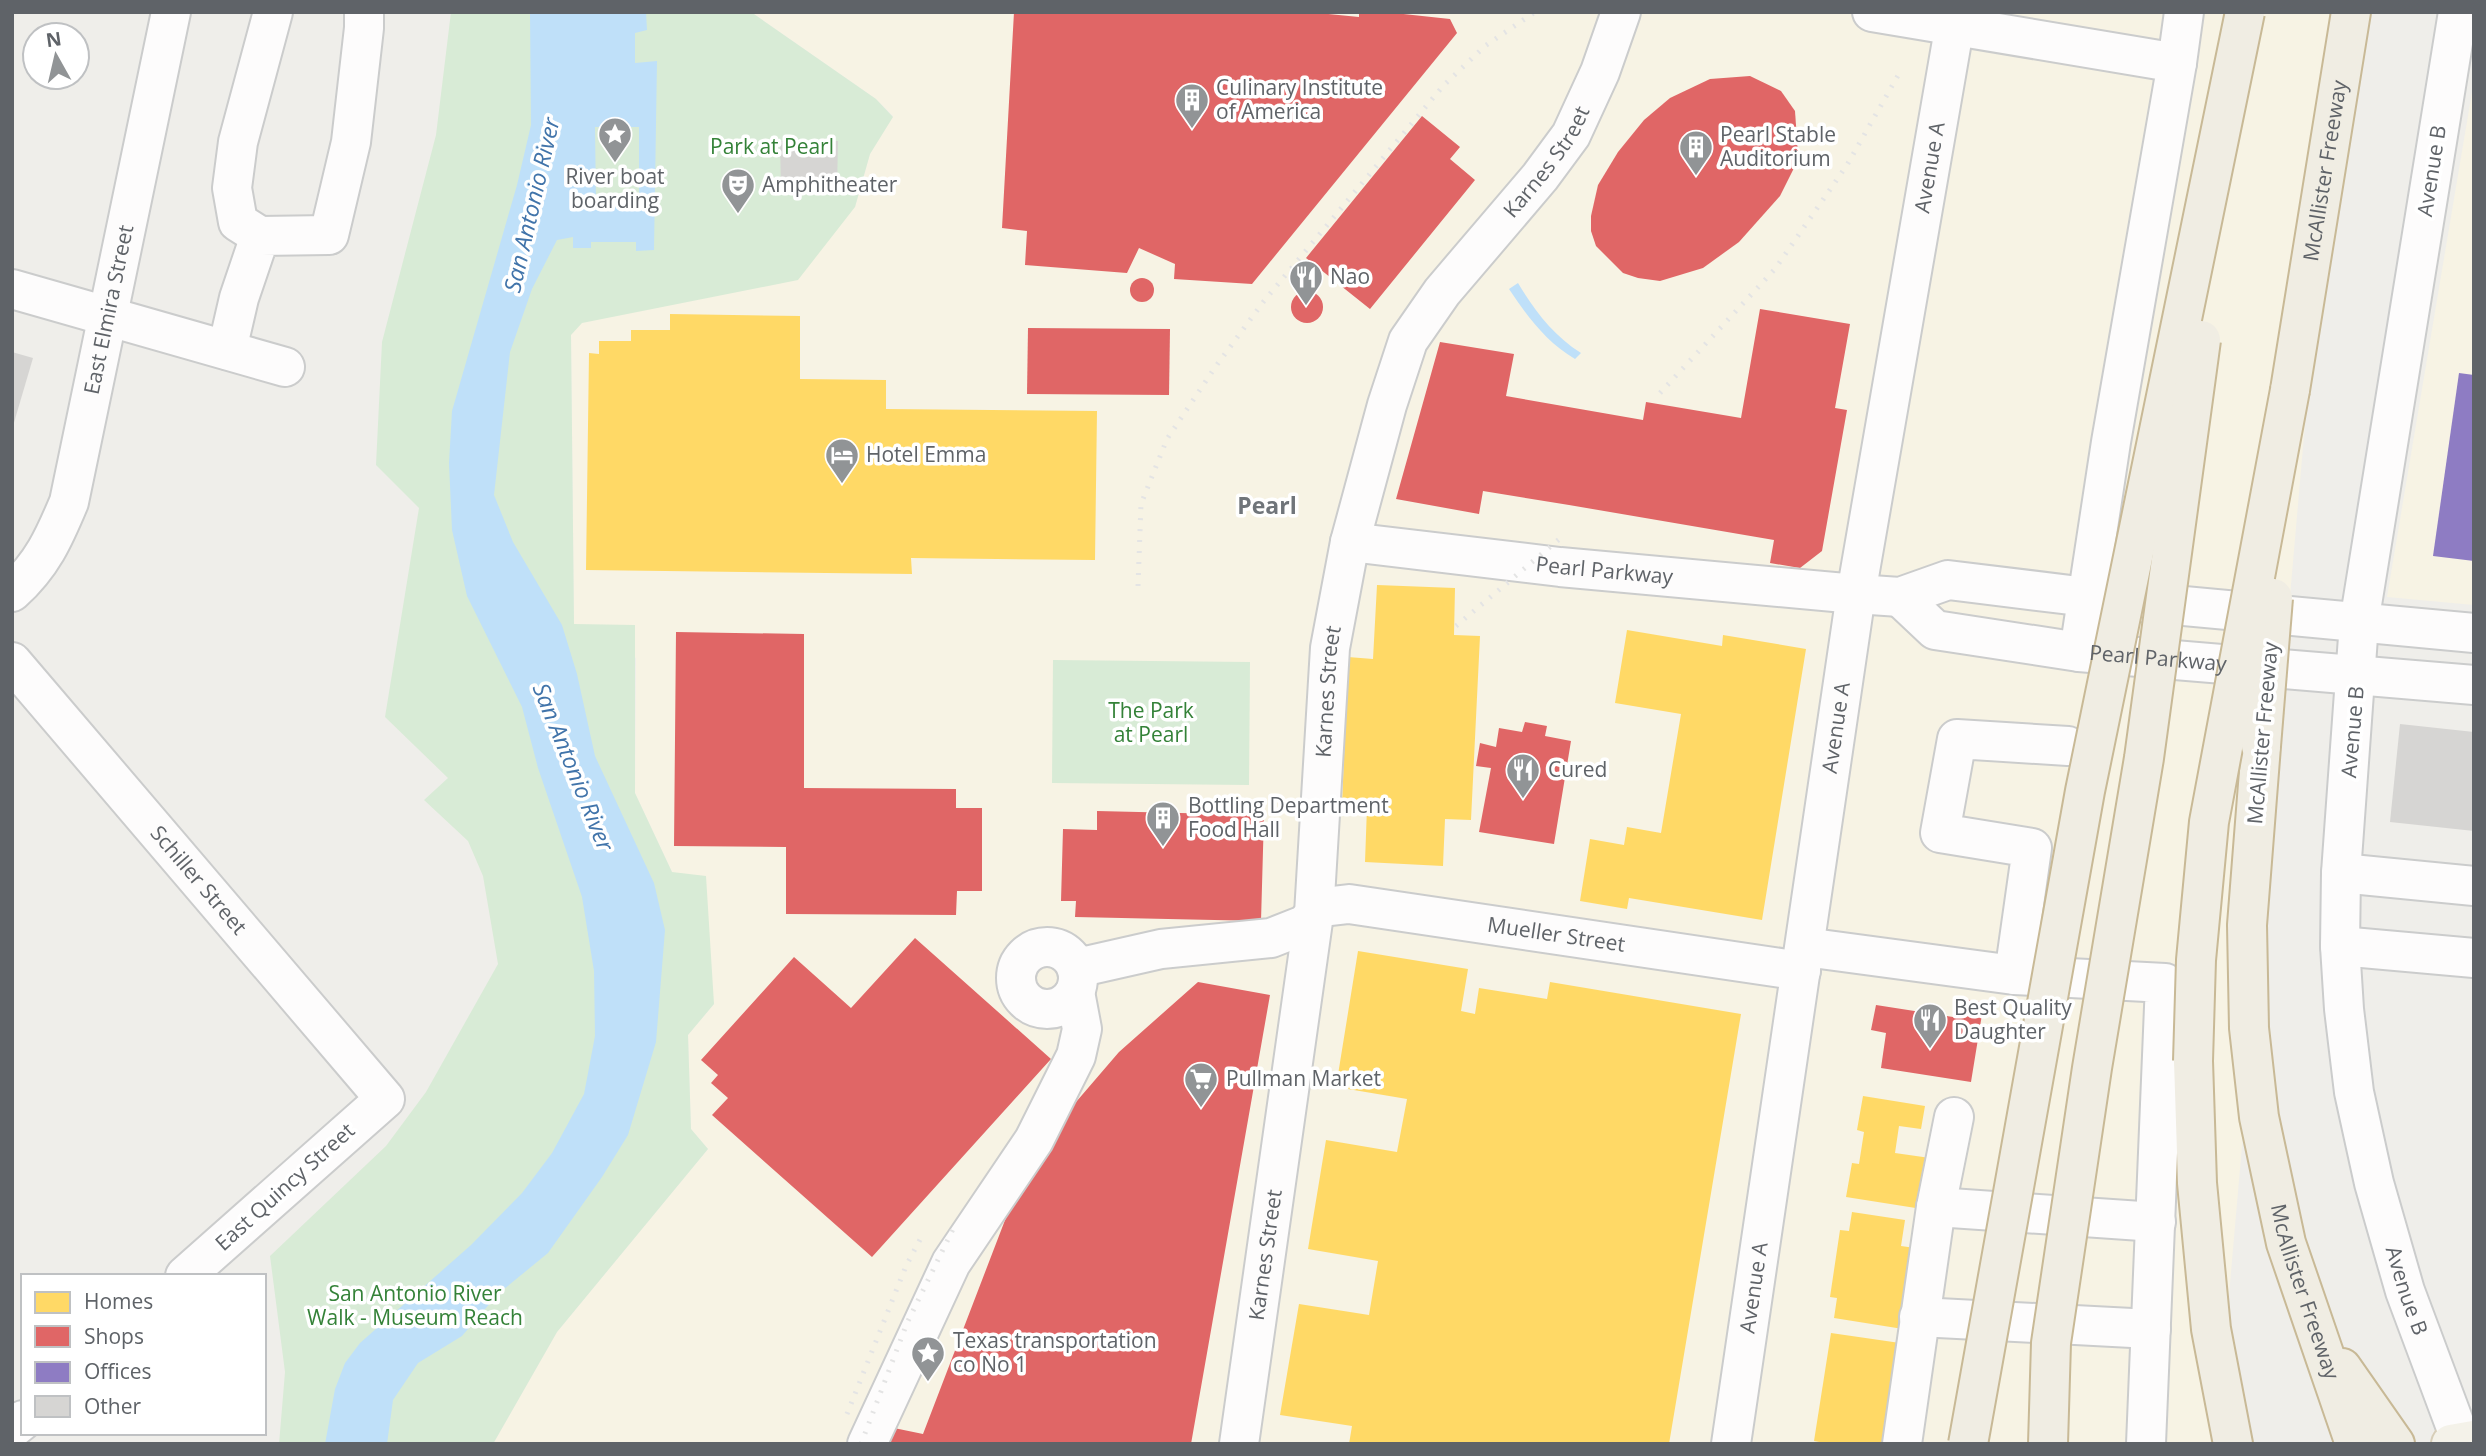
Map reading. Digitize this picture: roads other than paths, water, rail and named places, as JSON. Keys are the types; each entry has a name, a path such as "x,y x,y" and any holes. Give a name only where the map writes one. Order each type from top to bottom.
{"highway":[{"path":"1968,1444 2085,791 2245,12"},
{"path":"2048,1444 2051,1343 2092,1068 2144,758 2245,12"},
{"name":"McAllister Freeway","path":"2351,12 2290,390 2247,925 2249,1028 2259,1118 2286,1243 2355,1444"},
{"path":"2233,1444 2211,1329 2197,1183 2193,1061 2196,960 2209,822 2290,390"},
{"path":"2314,1328 2395,1444"}],"street":[{"name":"East Elmira Street","path":"12,592 29,576 50,546 69,502 171,12"},
{"path":"273,12 238,142 232,188 238,222 260,236 329,235 351,142 364,12"},
{"name":"Karnes Street","path":"1239,1444 1314,914 1330,648 1350,542 1387,405 1408,341 1442,292 1540,177 1571,135 1600,72 1621,12"},
{"path":"1872,12 1956,18 2177,63"},
{"path":"2079,652 2113,428 2177,63 2183,12"},
{"name":"Avenue B","path":"2458,12 2360,623 2341,873 2340,946 2354,1092 2374,1183 2405,1291 2462,1442"},
{"name":"Avenue A","path":"1731,1444 1856,594 1956,18"},
{"path":"227,350 239,298 260,236"},
{"path":"12,289 285,367"},
{"name":"Pearl Parkway","path":"1350,542 1560,567 1856,594 1900,597 1948,580 2087,597 2474,633"},
{"name":"Pearl Parkway","path":"1900,597 1935,630 2079,652 2474,685"},
{"name":"Schiller Street","path":"12,662 385,1099"},
{"path":"2014,975 2032,848 1940,833 1957,739 2068,746"},
{"path":"2341,873 2474,886"},
{"name":"Mueller Street","path":"867,1444 951,1264 1034,1140 1072,1066 1082,1029 1076,980 1161,949 1271,938 1304,925 1323,907 1349,904 1803,959 2165,983 2156,1222"},
{"path":"2340,946 2474,958"},
{"name":"East Quincy Street","path":"187,1274 385,1099"},
{"path":"1902,1444 1936,1207 1954,1116"},
{"path":"1936,1207 2156,1222 2146,1444"},
{"path":"1919,1317 2151,1329"}],"water":[{"name":"San Antonio River","path":"530,12 646,12 647,30 635,33 635,63 657,61 654,250 636,251 636,242 591,242 591,248 573,248 573,237 557,240 532,289 510,352 494,495 513,542 562,625 577,674 595,756 654,883 665,930 656,1042 628,1135 548,1253 498,1294 462,1336 418,1363 393,1400 387,1444 325,1444 335,1389 345,1363 360,1343 471,1245 522,1193 552,1153 584,1094 595,1036 594,971 582,897 538,768 522,707 467,596 452,530 449,463 452,411 517,185 531,125","holes":["595,127 639,127 639,204 596,204"]},
{"path":"1518,283 1545,322 1581,353 1575,359 1546,336 1523,309 1509,289"}],"railway":[{"path":"1138,586 1141,504 1167,439 1216,366 1264,301 1443,86 1485,46 1535,12"},
{"path":"1660,393 1775,269 1847,165 1900,72"},
{"path":"1456,626 1563,536"},
{"path":"861,1444 907,1323 956,1223"},
{"path":"847,1414 906,1266 923,1234"}],"place":[{"name":"Culinary Institute of America","path":"1192,130"},
{"name":"River boat boarding","path":"615,164"},
{"name":"Pearl Stable Auditorium","path":"1696,177"},
{"name":"Amphitheater","path":"738,215"},
{"name":"Nao","path":"1306,307"},
{"name":"Hotel Emma","path":"842,485"},
{"name":"Cured","path":"1523,800"},
{"name":"Bottling Department Food Hall","path":"1163,848"},
{"name":"Best Quality Daughter","path":"1930,1050"},
{"name":"Pullman Market","path":"1201,1109"},
{"name":"Texas transportation co No 1","path":"928,1383"}],"district":[{"name":"Pearl","path":"1267,506"}],"park label":[{"name":"Park at Pearl","path":"772,147"},
{"name":"The Park at Pearl","path":"1151,723"},
{"name":"San Antonio River Walk - Museum Reach","path":"415,1306"}]}
